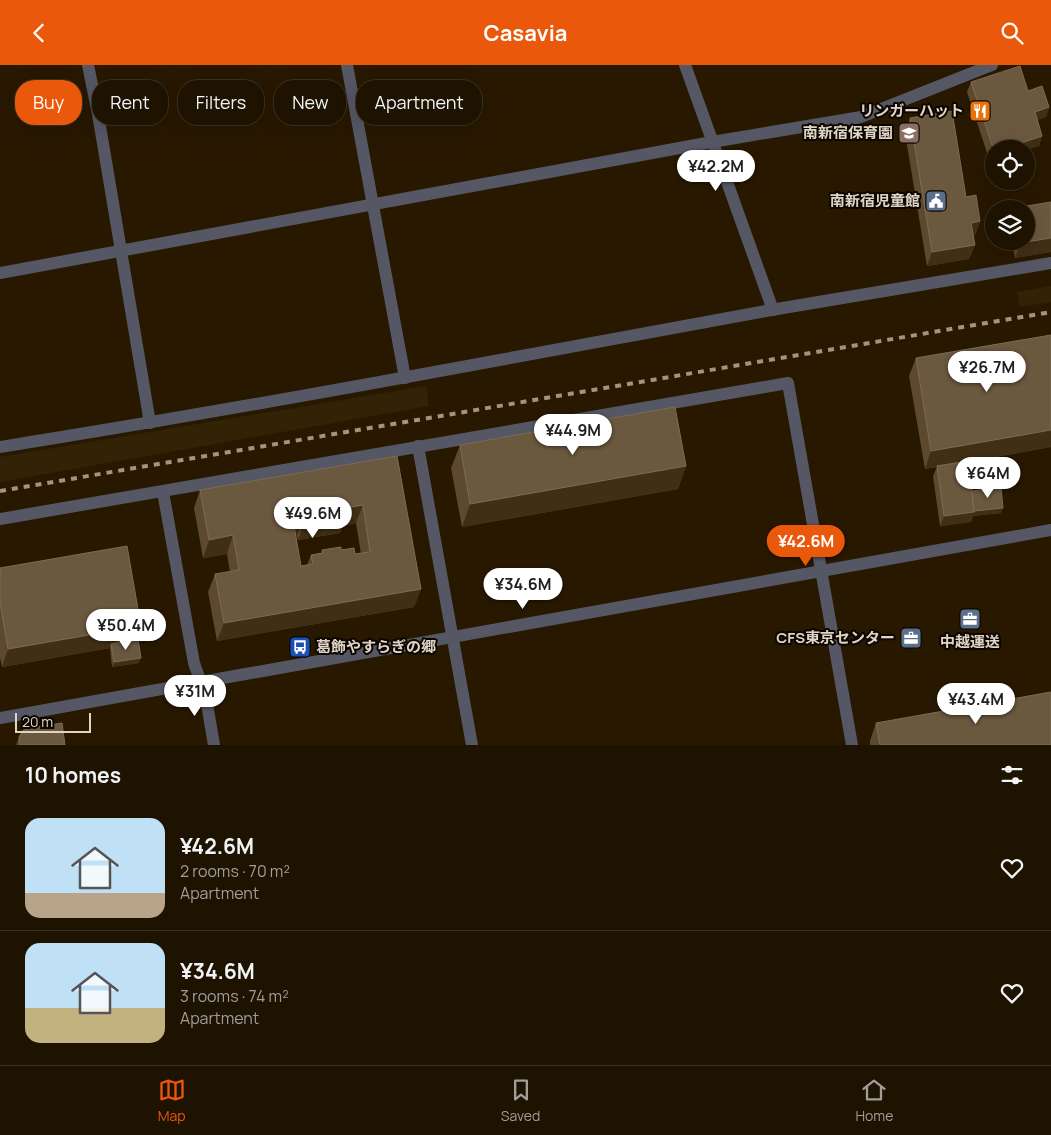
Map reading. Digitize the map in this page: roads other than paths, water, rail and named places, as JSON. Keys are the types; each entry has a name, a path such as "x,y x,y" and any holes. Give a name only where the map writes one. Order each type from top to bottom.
{"street":[{"path":"88,65 98,113 150,423"},
{"path":"347,65 405,378"},
{"path":"685,65 773,310"},
{"path":"0,273 712,141 861,117 992,65"},
{"path":"0,447 150,423 773,310 1051,263"},
{"path":"0,519 788,383 852,745"},
{"path":"418,446 472,745"},
{"path":"163,492 194,663 201,683 214,745"},
{"path":"0,718 1051,530"}],"railway":[{"path":"0,491 1051,312"}],"place":[{"name":"リンガーハット","path":"980,111"},
{"name":"南新宿保育園","path":"909,133"},
{"name":"南新宿児童館","path":"936,201"},
{"name":"中越運送","path":"970,619"},
{"name":"CFS東京センター","path":"911,638"},
{"name":"葛飾やすらぎの郷","path":"300,647"}]}
